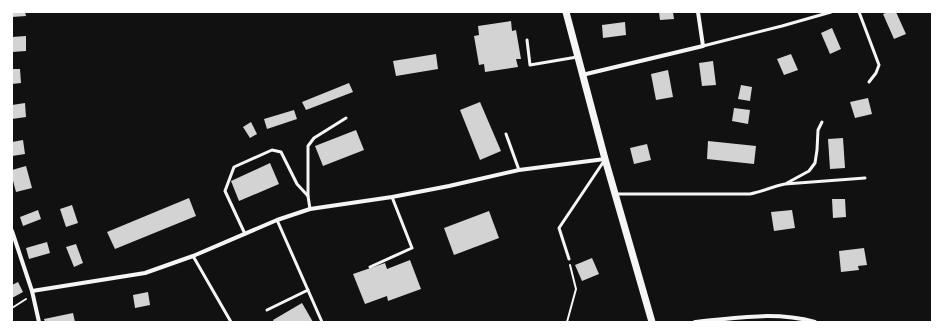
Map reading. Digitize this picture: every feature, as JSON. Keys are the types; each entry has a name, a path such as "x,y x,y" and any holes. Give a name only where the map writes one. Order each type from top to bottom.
{"street":[{"path":"566,12 605,159 652,322"},
{"path":"582,75 703,46 698,12"},
{"path":"32,293 145,273 193,256 276,220 310,209 392,197 519,170 605,159"},
{"path":"12,231 40,322"},
{"path":"695,322 767,315 802,318 815,322"}],"lane":[{"path":"703,46 831,12"},
{"path":"859,12 879,65 876,73 869,82"},
{"path":"527,40 530,65 577,57"},
{"path":"310,209 308,196 308,146 314,138 346,118"},
{"path":"785,184 809,171 814,163 817,150 818,130 822,122"},
{"path":"506,134 519,170"},
{"path":"245,234 225,191 234,167 272,150 281,152 297,184 308,196"},
{"path":"569,259 559,228 605,159"},
{"path":"616,194 750,194 773,186 785,184 865,178"},
{"path":"370,267 412,248 392,197"},
{"path":"276,220 322,322"},
{"path":"193,256 232,322"},
{"path":"267,310 308,290"}],"path":[{"path":"566,322 576,289 569,259"},
{"path":"12,308 32,293"}],"building":[{"path":"12,12 25,12 26,16 12,17"},
{"path":"659,12 673,12 674,19 660,20"},
{"path":"888,12 896,12 906,34 894,39 883,14"},
{"path":"511,21 512,31 516,30 521,59 516,59 518,67 485,72 484,64 479,65 474,36 479,35 478,26"},
{"path":"625,22 626,35 603,38 602,25"},
{"path":"832,28 841,49 830,54 821,33"},
{"path":"26,36 26,51 12,52 12,37"},
{"path":"436,54 438,69 396,76 393,61"},
{"path":"791,54 798,70 784,75 777,59"},
{"path":"713,61 716,85 702,86 699,63"},
{"path":"12,69 20,69 21,83 12,84"},
{"path":"668,70 673,97 656,100 651,74"},
{"path":"349,83 353,92 306,110 302,102"},
{"path":"741,85 752,87 750,101 738,99"},
{"path":"868,98 872,114 855,118 850,102"},
{"path":"480,102 501,151 480,160 460,110"},
{"path":"25,103 26,117 12,119 12,105"},
{"path":"734,108 750,110 748,124 732,121"},
{"path":"294,110 297,119 267,129 264,119"},
{"path":"251,122 257,134 250,138 243,127"},
{"path":"356,130 364,150 323,166 315,146"},
{"path":"843,138 845,168 830,169 828,139"},
{"path":"23,140 25,154 12,156 12,142"},
{"path":"708,141 756,146 754,164 707,159"},
{"path":"647,144 651,160 634,164 630,148"},
{"path":"270,163 279,184 239,201 231,181"},
{"path":"26,166 32,188 16,192 12,177 12,170"},
{"path":"189,198 196,216 115,249 107,232"},
{"path":"832,199 845,199 846,217 833,218"},
{"path":"72,205 78,223 66,227 60,209"},
{"path":"38,210 41,219 23,226 20,217"},
{"path":"792,210 795,228 774,231 771,212"},
{"path":"489,211 499,238 454,255 444,228"},
{"path":"47,242 50,253 29,259 26,248"},
{"path":"76,244 83,263 74,267 66,247"},
{"path":"864,248 867,265 858,266 859,270 841,272 839,251"},
{"path":"592,258 599,274 582,281 575,265"},
{"path":"410,260 421,289 388,301 387,296 365,304 353,274 385,263 387,269"},
{"path":"18,282 23,292 12,298 12,285"},
{"path":"148,292 150,305 135,308 133,295"},
{"path":"302,303 313,322 274,322 273,320"},
{"path":"73,313 75,322 45,322 44,319"}]}
